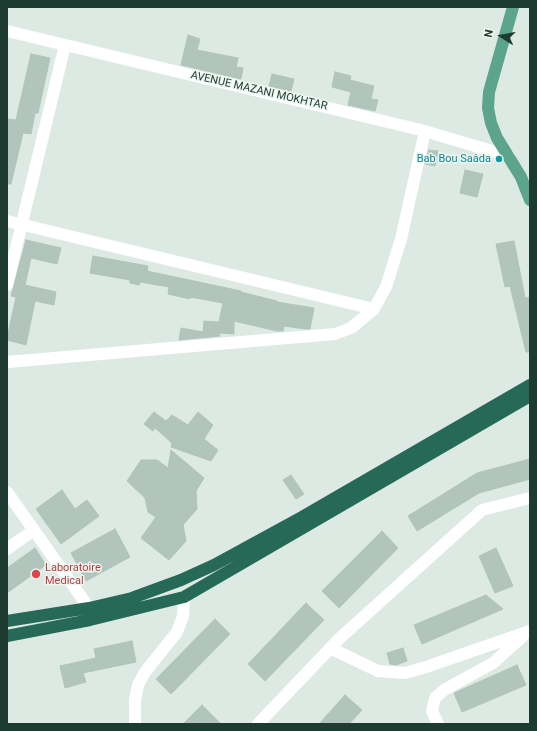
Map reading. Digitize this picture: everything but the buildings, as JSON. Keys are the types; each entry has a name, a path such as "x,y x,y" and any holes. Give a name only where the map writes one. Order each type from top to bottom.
{"highway":[{"path":"7,621 89,608 132,598 181,580 214,565 302,517 530,385"},
{"path":"7,636 90,620 184,597 530,396"}],"main road":[{"path":"513,7 489,92 488,108 491,123 497,138 521,177 530,200"}],"street":[{"name":"AVENUE MAZANI MOKHTAR","path":"7,31 425,131 509,156"},
{"path":"7,285 65,45"},
{"path":"7,362 335,334 351,328 374,309 386,287 400,239 425,131"},
{"path":"7,221 374,309"},
{"path":"7,492 89,608"},
{"path":"258,724 340,638 482,510 530,498"},
{"path":"7,549 34,530"},
{"path":"135,724 135,700 138,685 145,672 177,632 183,616 184,597"},
{"path":"330,648 378,671 405,673 529,631"},
{"path":"438,724 432,711 435,698 444,690 493,663 529,631"}],"place":[{"name":"Bab Bou Saâda","path":"499,159"},
{"name":"Laboratoire Medical","path":"36,574"}]}
